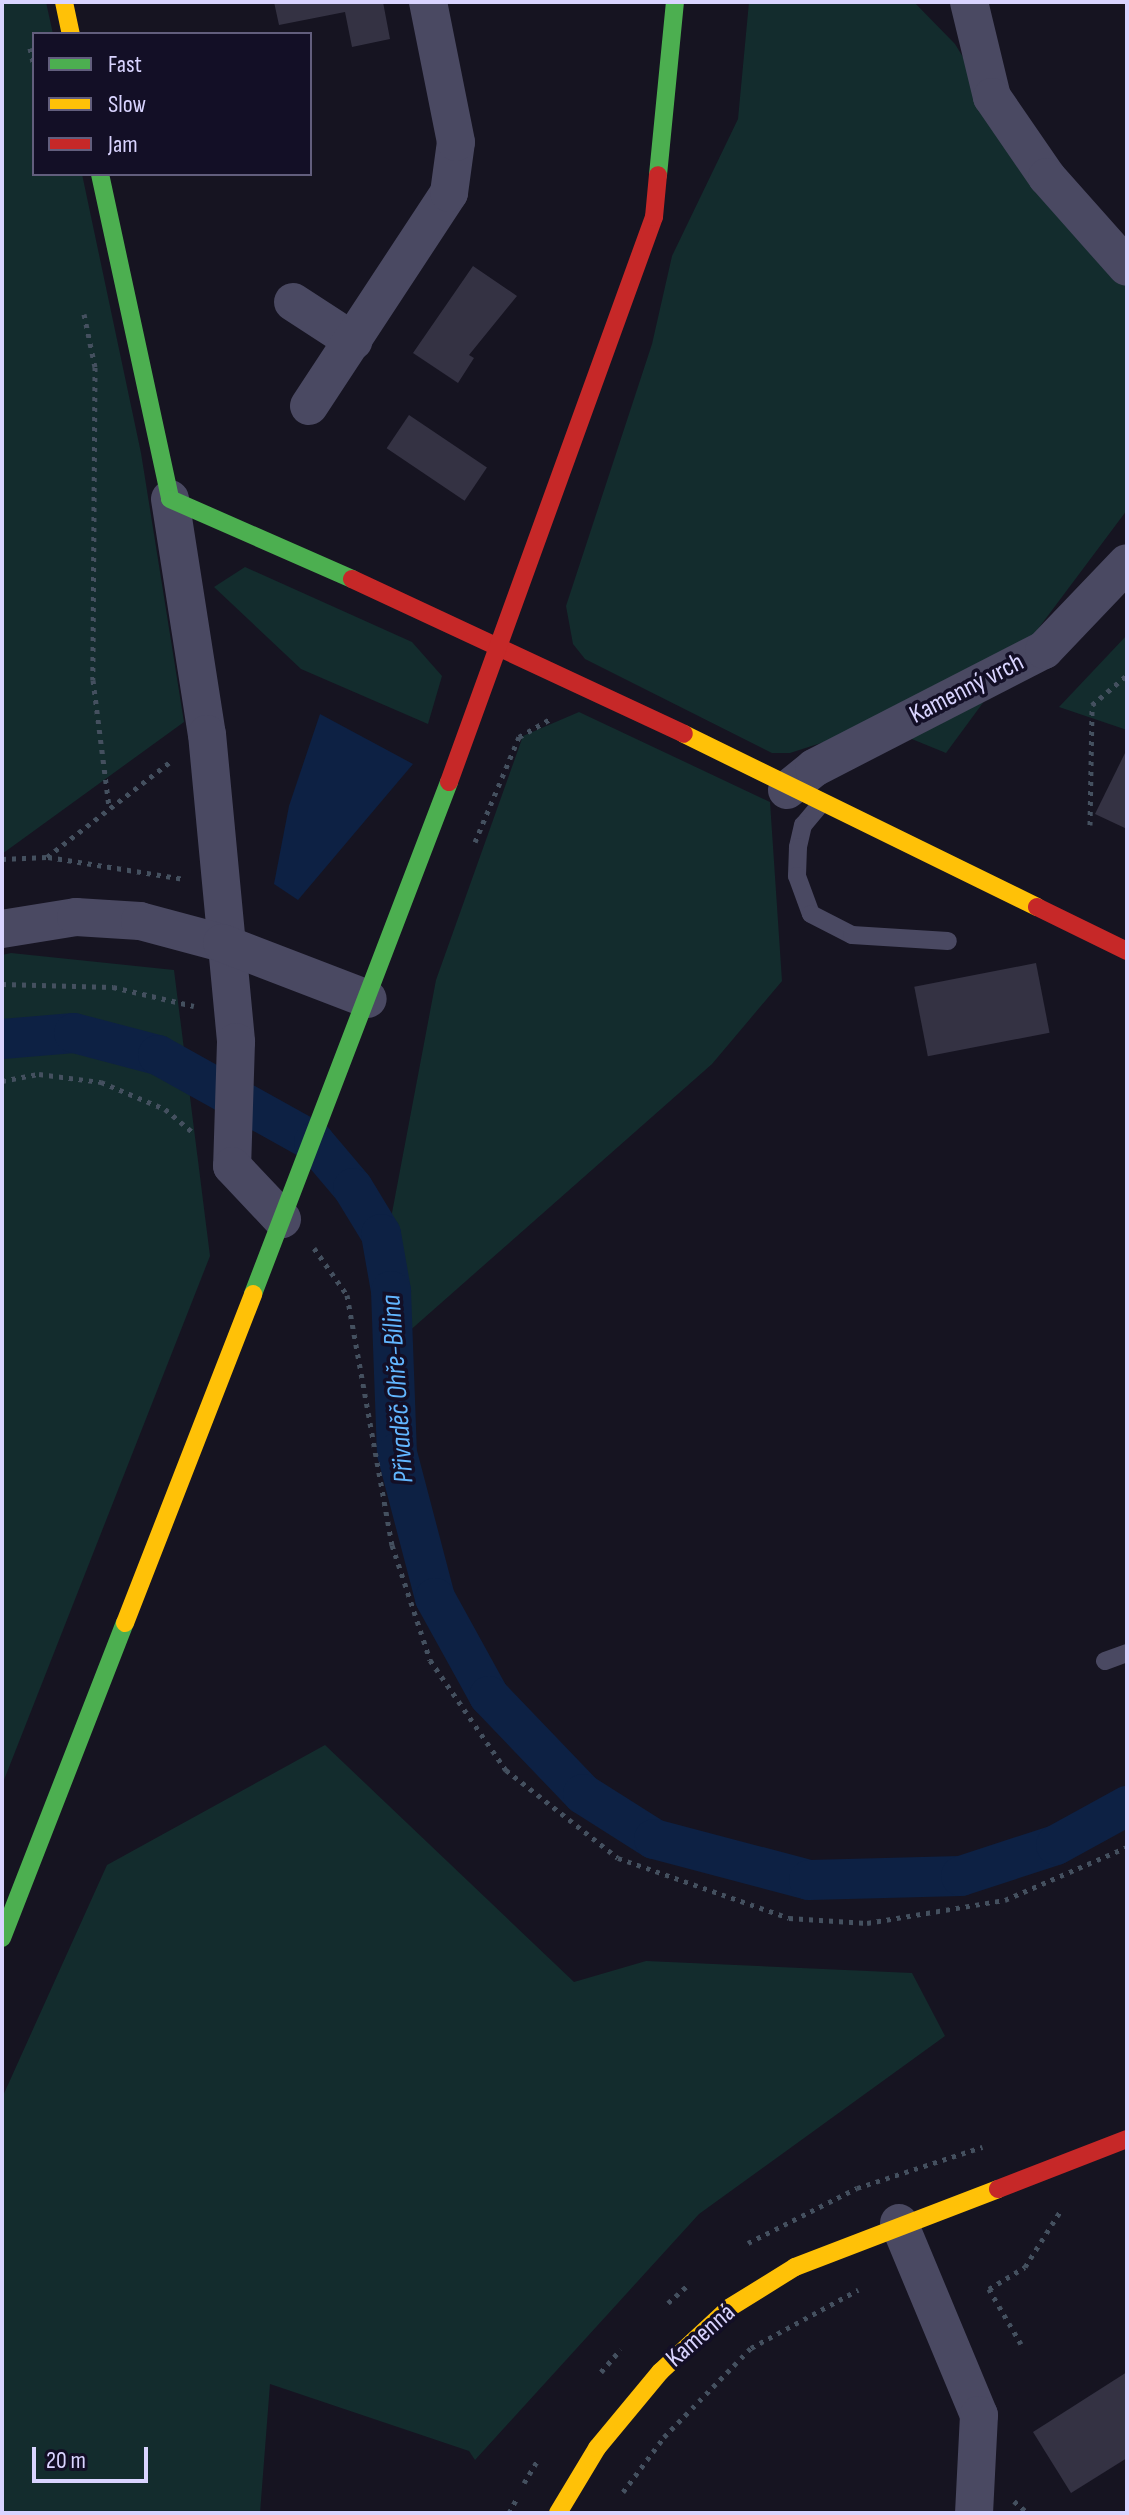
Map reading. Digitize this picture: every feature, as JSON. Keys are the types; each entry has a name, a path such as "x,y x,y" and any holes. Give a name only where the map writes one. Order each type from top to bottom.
{"street":[{"path":"64,2 71,32"},
{"path":"309,406 437,217 455,167 428,2"},
{"path":"2,1938 14,1870 337,1082 503,645 654,217 675,2"},
{"path":"969,2 992,97 1047,177 1127,267"},
{"path":"100,176 170,499 207,734 221,886 222,943 236,1042 232,1166 282,1219"},
{"path":"293,302 353,341"},
{"path":"170,499 503,645 804,797 1127,951"},
{"name":"Kamenný vrch","path":"804,797 814,768 1044,650 1127,563"},
{"path":"2,929 108,918 222,943 368,999"},
{"name":"Kamenná","path":"558,2513 597,2448 660,2372 729,2308 795,2267 899,2223 1127,2139"},
{"path":"899,2223 979,2415 974,2513"}],"lane":[{"path":"804,797 797,876 811,914 852,935 948,941"},
{"path":"1105,1661 1127,1653"}],"path":[{"path":"95,367 93,680 109,807"},
{"path":"1090,825 1092,705 1127,675"},
{"path":"471,853 519,737 563,714"},
{"path":"47,857 207,734"},
{"path":"2,859 47,857 221,886"},
{"path":"2,984 113,987 207,1009 236,1042"},
{"path":"2,1081 39,1074 101,1082 165,1109 232,1166"},
{"path":"282,1219 330,1263 347,1295 392,1545 430,1660 506,1770 618,1858 789,1918 867,1923 1005,1900 1127,1847"},
{"path":"1048,2214 1075,2205"},
{"path":"1021,2344 989,2289 1025,2267 1061,2210"},
{"path":"617,2500 664,2437 751,2348 916,2260"}],"green space":[{"path":"2,2 46,2 53,32 32,32 32,176 82,176 141,453 184,722 2,854"},
{"path":"749,2 914,2 955,44 1014,140 1127,277 1127,510 1026,645 877,725 790,753 772,753 585,659 573,644 566,606 652,344 672,256 738,119"},
{"path":"245,567 412,642 442,676 428,724 301,669 214,587"},
{"path":"1127,635 1127,730 1059,707"},
{"path":"999,681 946,753 902,735"},
{"path":"579,712 770,802 782,981 712,1064 398,1341 400,1289 388,1234 436,980 523,736"},
{"path":"11,953 174,970 210,1256 2,1785 2,955"},
{"path":"325,1745 574,1982 646,1961 912,1973 945,2036 699,2214 475,2460 469,2451 270,2384 260,2513 2,2513 2,2098 107,1865"}],"water":[{"path":"320,714 413,764 298,900 274,884 289,806"}],"building":[{"path":"274,2 383,2 390,39 352,47 345,12 279,25"},
{"path":"473,266 517,296 469,355 474,358 458,383 413,353"},
{"path":"409,415 487,468 465,501 387,448"},
{"path":"1127,749 1127,829 1095,814"},
{"path":"1036,963 1050,1033 928,1056 914,987"},
{"path":"1127,2372 1127,2458 1071,2493 1033,2432"}],"waterway":[{"name":"Přivaděč Ohře-Bílina","path":"2,1039 74,1033 158,1055 314,1142 353,1188 381,1234 391,1291 397,1453 435,1598 489,1696 583,1794 654,1839 809,1880 961,1876 1056,1845 1127,1806"}],"traffic: fast":[{"path":"658,175 675,2"},
{"path":"100,176 170,499 352,579"},
{"path":"253,1294 449,782"},
{"path":"2,1938 125,1623"}],"traffic: slow":[{"path":"64,2 71,32"},
{"path":"684,734 1037,907"},
{"path":"125,1623 253,1294"},
{"path":"558,2513 597,2448 660,2372 729,2308 795,2267 998,2189"}],"traffic: jam":[{"path":"449,782 654,217 658,175"},
{"path":"352,579 684,734"},
{"path":"1037,907 1127,951"},
{"path":"998,2189 1127,2139"}]}
